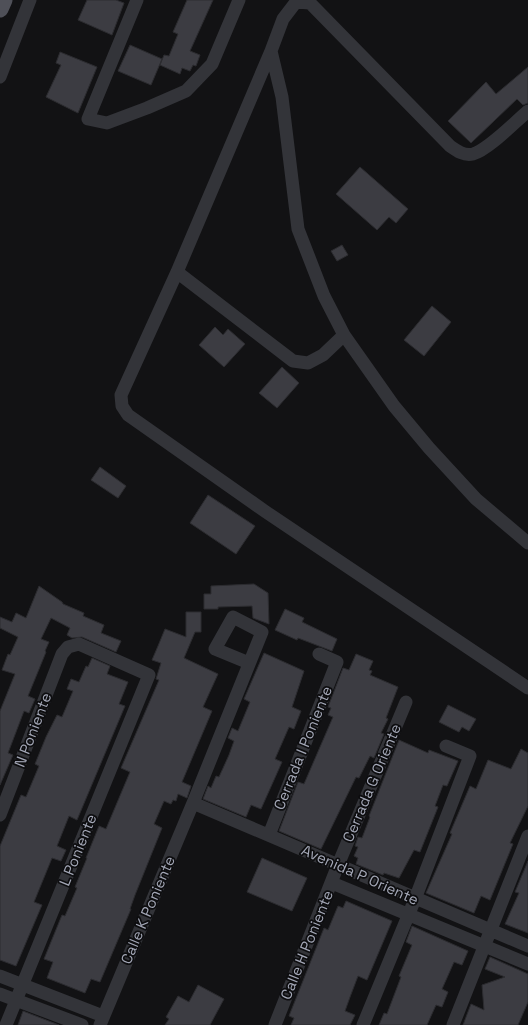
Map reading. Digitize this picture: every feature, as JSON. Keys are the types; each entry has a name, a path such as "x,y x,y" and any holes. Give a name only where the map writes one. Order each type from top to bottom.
{"main road":[{"path":"0,9 4,0"}],"street":[{"path":"0,76 30,0"},
{"path":"137,0 88,119 107,123 186,91 212,64 239,0"},
{"path":"528,111 486,146 473,154 460,153 450,146 310,3 296,2 283,19 271,51 177,272 121,395 122,406 128,415 266,512 528,688"},
{"path":"271,51 282,97 298,229 324,296 344,335 394,406 429,448 476,499 528,543"},
{"path":"177,272 293,361 308,363 323,355 344,335"},
{"name":"N Poniente","path":"0,814 62,654 68,647 79,644 149,675"},
{"name":"Cerrada I Poniente","path":"268,835 337,662 319,654"},
{"name":"Calle K Poniente","path":"101,1021 193,803 249,664"},
{"name":"L Poniente","path":"6,1025 149,675"},
{"name":"Cerrada G Oriente","path":"338,865 406,702"},
{"path":"363,1025 409,915 470,756 446,746"},
{"name":"Avenida P Oriente","path":"193,803 528,946"},
{"path":"453,1025 528,836"},
{"name":"Calle H Poniente","path":"275,1025 338,865"},
{"name":"Avenida P Oriente","path":"332,882 528,964"},
{"path":"0,976 101,1021"},
{"path":"0,994 82,1025"}],"building":[{"path":"87,0 116,0 124,3 112,35 78,20"},
{"path":"187,0 213,0 190,51 200,55 196,66 193,65 190,71 182,68 180,74 160,65 164,55 169,56 178,34 173,32"},
{"path":"130,45 162,59 151,85 118,71"},
{"path":"60,52 97,67 78,113 46,97 61,65 56,63"},
{"path":"528,67 528,103 523,105 517,99 471,143 448,121 486,82 496,94"},
{"path":"360,167 408,209 396,223 389,217 377,230 336,194"},
{"path":"342,245 348,255 337,261 331,251"},
{"path":"432,306 451,322 424,356 404,340"},
{"path":"215,327 223,335 228,329 245,344 224,367 199,345"},
{"path":"282,367 299,383 277,408 259,393"},
{"path":"100,467 126,486 118,498 91,480"},
{"path":"208,495 255,526 236,554 190,523"},
{"path":"254,584 268,593 269,624 253,618 252,606 204,609 204,594 211,594 211,586"},
{"path":"39,586 63,604 84,613 83,616 104,625 101,633 121,641 116,652 82,637 72,638 67,635 70,628 51,618 41,639 49,642 28,696 35,699 29,713 24,711 8,753 13,755 0,785 0,711 15,674 2,670 8,654 10,655 18,637 0,628 0,617 12,622 16,613 26,618"},
{"path":"285,609 304,618 302,622 337,639 332,651 298,638 297,640 275,630"},
{"path":"186,612 201,612 201,632 195,632 184,658 218,674 203,707 212,711 182,782 191,786 187,798 178,794 176,801 173,800 171,804 164,801 154,824 162,828 135,895 131,909 100,982 91,979 85,993 47,978 53,962 44,959 62,915 65,916 77,888 75,887 99,826 106,829 130,772 121,768 159,680 156,679 161,663 152,660 165,629 186,637"},
{"path":"264,653 304,671 292,707 301,711 294,729 289,727 275,759 282,762 261,809 251,805 246,817 203,799 208,786 211,788 216,776 219,777 229,755 234,741 228,738 232,728 238,731 250,702 244,699"},
{"path":"356,654 373,661 369,670 372,671 370,675 398,687 386,718 388,719 381,733 384,734 374,758 370,756 359,778 356,777 321,849 279,831 298,782 304,784 333,717 328,715 331,708 328,707 343,668 349,670"},
{"path":"92,658 110,666 107,674 128,682 119,704 125,706 77,820 69,816 57,846 66,850 61,861 52,858 34,902 42,905 16,966 0,960 0,846 21,795 26,797 39,766 35,764 46,737 57,715 62,717 73,691 67,689 71,679 79,682 86,666 88,667"},
{"path":"448,705 476,719 469,731 462,727 459,732 439,722"},
{"path":"399,740 428,753 429,750 458,761 447,786 443,785 435,806 438,807 420,852 414,850 399,878 384,873 383,875 356,864 358,858 354,856 358,847 355,846 358,837 362,838 370,817 369,816"},
{"path":"521,749 528,753 528,806 510,843 513,844 490,900 481,896 474,913 426,893 452,834 450,833 470,786 476,789 488,760 511,769"},
{"path":"262,858 307,878 292,911 247,892"},
{"path":"528,861 528,933 505,924 519,893 515,892"},
{"path":"346,901 392,921 367,980 358,976 345,1011 355,1015 350,1025 291,1025 294,1018 289,1016 324,928 328,930 338,906 343,908"},
{"path":"412,926 468,951 462,965 454,962 442,989 448,992 442,1007 436,1005 427,1025 379,1025 384,1013 387,1014 401,977 399,976 412,945 406,942"},
{"path":"490,957 528,974 528,1002 518,1025 463,1025 471,1004 484,1010 482,985 505,977 485,969"},
{"path":"198,985 224,999 210,1025 165,1025 169,1019 166,1017 178,996 189,1002"},
{"path":"23,1011 59,1025 18,1025"}]}
